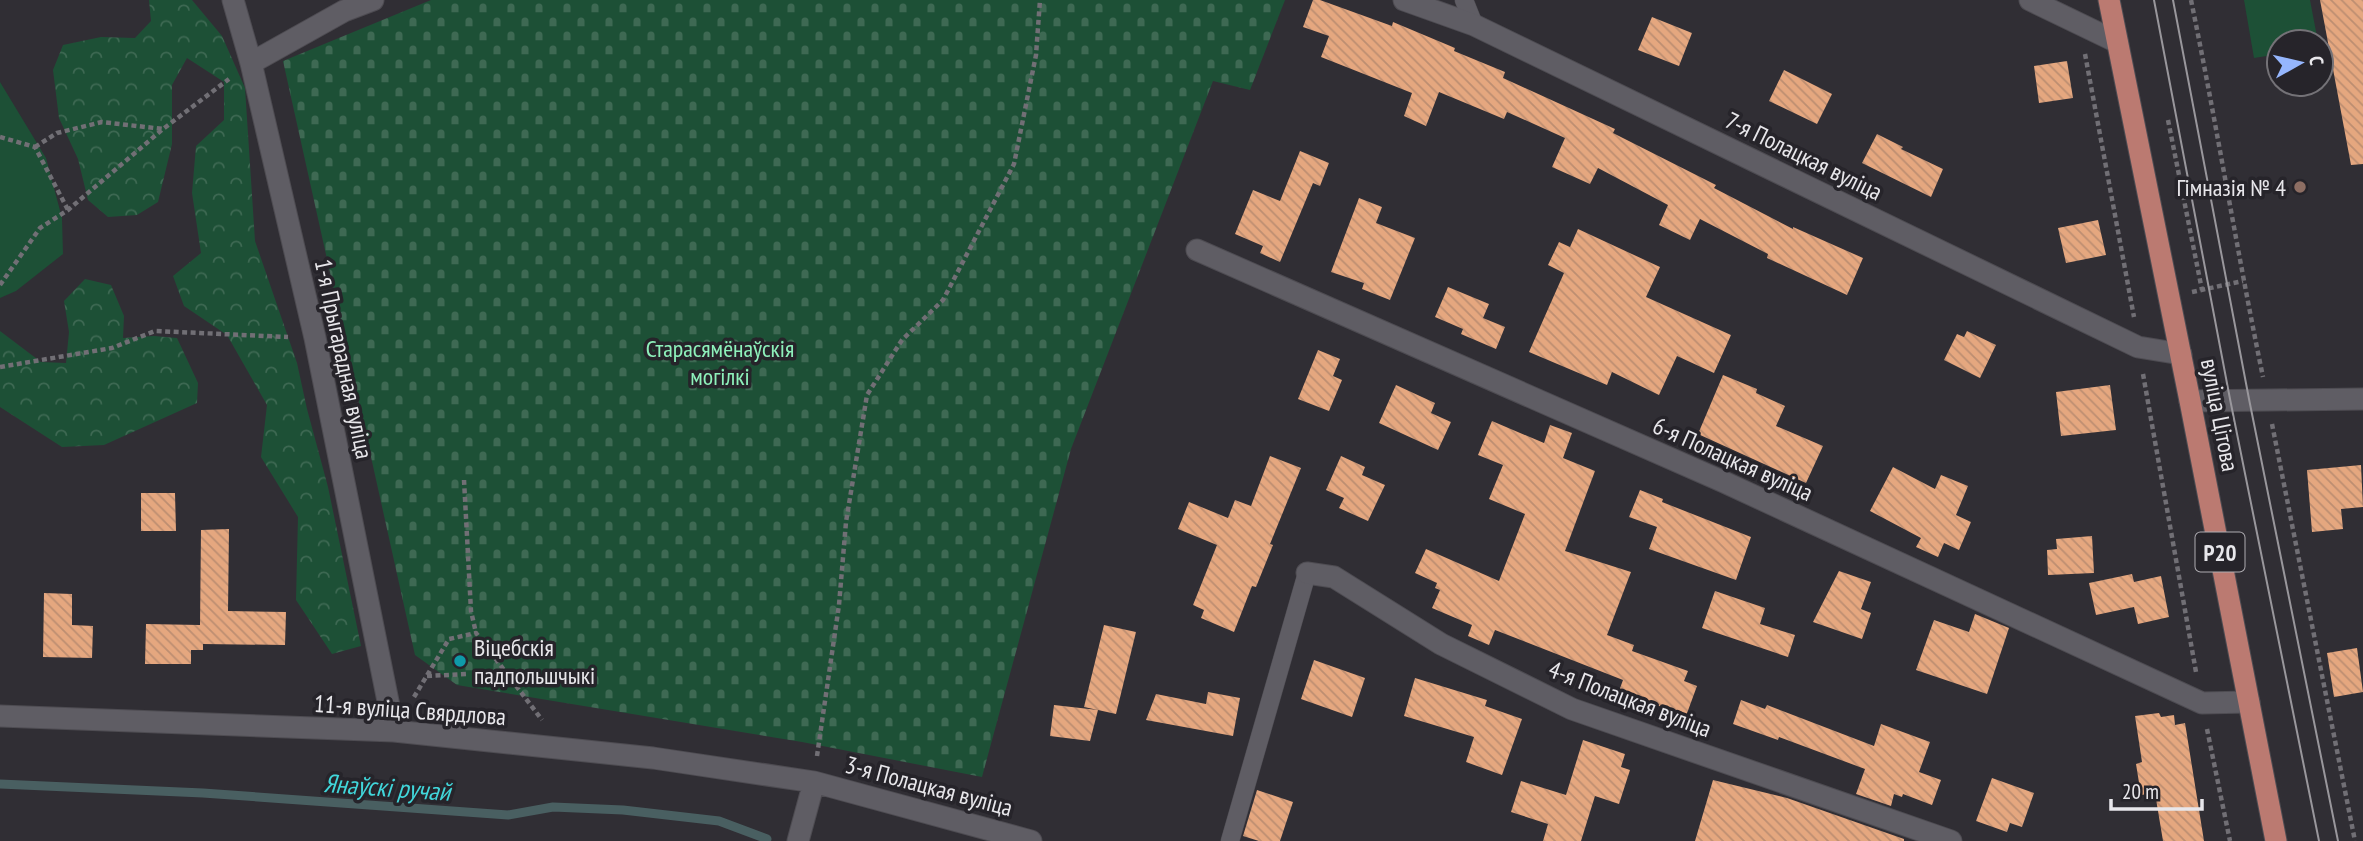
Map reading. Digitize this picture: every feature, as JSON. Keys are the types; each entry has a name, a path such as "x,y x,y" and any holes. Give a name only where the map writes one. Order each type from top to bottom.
{"main road":[{"name":"вуліца Цітова","path":"2109,0 2276,841"}],"street":[{"name":"1-я Прыгарадная вуліца","path":"233,0 251,63 315,338 394,731"},
{"path":"251,63 344,10 373,0"},
{"name":"7-я Полацкая вуліца","path":"1404,0 1474,25 2138,346 2181,354"},
{"path":"2030,0 2117,42"},
{"name":"6-я Полацкая вуліца","path":"1196,250 1724,482 2202,703 2249,702"},
{"path":"2190,401 2363,399"},
{"name":"4-я Полацкая вуліца","path":"1307,573 1334,577 1441,644 1572,709 1951,841"},
{"name":"11-я вуліца Свярдлова","path":"0,716 394,731 653,758 814,782"},
{"path":"798,841 814,782"},
{"name":"3-я Полацкая вуліца","path":"814,782 1031,841"}],"lane":[{"path":"1464,0 1474,25"},
{"path":"1230,841 1307,573"}],"path":[{"path":"814,782 839,605 846,522 867,395 902,340 943,300 1014,164 1036,55 1040,0"},
{"path":"2080,25 2202,703 2230,841"},
{"path":"0,285 40,228 68,210 163,129 251,63"},
{"path":"2168,120 2202,290"},
{"path":"35,147 57,133 102,122 163,129"},
{"path":"0,137 35,147 68,210"},
{"path":"2192,292 2243,281"},
{"path":"2132,305 2141,303"},
{"path":"0,367 112,348 155,331 315,338"},
{"path":"464,480 471,611 476,634 565,749"},
{"path":"394,731 449,639 476,634"},
{"path":"426,676 468,674"}],"green space":[{"path":"149,0 192,0 222,36 245,88 255,241 297,363 328,487 361,646 332,654 296,600 298,517 261,457 267,405 227,335 184,306 173,276 201,253 192,193 196,146 224,120 224,82 187,58 172,85 172,144 158,202 137,215 108,217 88,200 78,159 59,118 53,70 63,45 101,37 135,38 151,21"},
{"name":"Старасямёнаўскія могілкі","path":"431,0 1285,0 1250,90 1213,81 1071,449 982,777 802,742 457,685 415,655 283,61"},
{"path":"2244,0 2310,0 2315,28 2265,28 2265,56 2254,58"},
{"path":"0,82 46,158 62,218 63,254 16,291 0,298"},
{"path":"85,279 111,285 124,316 123,338 177,338 198,383 197,403 104,445 62,447 0,407 0,331 41,362 66,363 69,332 64,301"}],"building":[{"path":"1313,0 1320,0 1392,26 1393,22 1455,48 1454,51 1505,72 1503,78 1615,129 1613,133 1716,185 1714,188 1793,229 1863,258 1847,295 1767,258 1768,254 1700,219 1690,240 1659,225 1668,205 1598,168 1590,184 1552,167 1565,138 1507,112 1504,119 1439,92 1426,126 1404,116 1412,93 1321,57 1329,36 1303,27"},
{"path":"2320,0 2363,0 2363,164 2351,165 2335,80 2335,28 2325,28"},
{"path":"1652,17 1692,33 1679,66 1638,50"},
{"path":"2067,61 2073,98 2039,103 2034,66"},
{"path":"1784,70 1832,94 1817,124 1769,101"},
{"path":"1877,134 1943,169 1931,197 1862,163"},
{"path":"1300,151 1329,163 1320,186 1313,183 1280,262 1260,253 1263,246 1235,234 1253,190 1280,201"},
{"path":"1359,198 1382,207 1376,223 1415,238 1390,300 1362,289 1364,283 1331,272"},
{"path":"2098,220 2106,255 2066,263 2058,228"},
{"path":"1578,229 1660,267 1646,297 1731,335 1714,373 1677,356 1659,395 1612,372 1607,385 1529,352 1564,273 1548,265 1559,242 1570,247"},
{"path":"1448,287 1489,304 1483,318 1505,327 1496,349 1461,334 1463,329 1435,317"},
{"path":"1967,331 1996,345 1980,378 1944,360 1957,334 1964,337"},
{"path":"1318,350 1340,359 1333,376 1342,380 1329,411 1298,399"},
{"path":"1723,375 1757,389 1756,393 1785,406 1776,426 1823,446 1806,483 1698,434"},
{"path":"1396,385 1435,403 1431,413 1451,422 1438,450 1379,423"},
{"path":"2110,385 2116,430 2061,436 2056,392"},
{"path":"1492,421 1544,443 1550,425 1572,433 1563,458 1595,471 1565,551 1631,572 1607,635 1634,645 1632,651 1688,671 1684,681 1697,686 1686,716 1619,691 1623,680 1495,630 1489,645 1468,636 1472,625 1432,608 1440,590 1435,588 1437,583 1415,573 1426,549 1499,581 1525,514 1489,499 1503,465 1478,455"},
{"path":"1270,456 1301,468 1270,544 1273,545 1256,587 1252,586 1234,632 1201,618 1204,610 1193,605 1217,545 1178,529 1189,502 1228,518 1235,500 1251,506"},
{"path":"1341,456 1365,467 1362,475 1385,485 1368,521 1339,508 1344,498 1326,490"},
{"path":"2361,465 2363,507 2341,509 2343,529 2312,532 2307,470"},
{"path":"1893,467 1935,489 1941,475 1968,486 1956,515 1971,522 1959,550 1944,543 1938,557 1916,547 1921,538 1870,511"},
{"path":"1640,490 1663,499 1662,502 1751,537 1736,580 1649,549 1657,527 1629,517"},
{"path":"141,493 175,493 176,531 141,531"},
{"path":"229,529 228,611 286,612 285,645 203,644 203,650 191,650 191,664 145,664 146,624 200,625 201,530"},
{"path":"2092,536 2094,573 2048,575 2047,550 2057,549 2056,539"},
{"path":"1839,571 1871,582 1861,609 1871,613 1862,639 1813,622"},
{"path":"2132,574 2134,582 2161,576 2169,617 2138,624 2134,607 2096,615 2089,583"},
{"path":"1715,591 1765,608 1760,624 1795,635 1788,657 1702,628"},
{"path":"44,593 72,594 72,625 93,626 92,658 43,657"},
{"path":"1975,614 2009,628 1987,694 1916,670 1934,620 1969,632"},
{"path":"1104,625 1136,632 1116,714 1084,707"},
{"path":"2357,648 2363,692 2334,697 2327,653"},
{"path":"1314,660 1365,678 1352,717 1301,699"},
{"path":"1415,678 1487,700 1485,706 1522,719 1502,775 1466,762 1474,737 1404,716"},
{"path":"1208,692 1240,698 1233,736 1146,720 1156,694 1206,704"},
{"path":"1741,700 1765,709 1767,705 1874,746 1881,724 1930,742 1919,772 1941,780 1932,805 1903,794 1902,797 1894,794 1891,806 1856,794 1865,769 1779,737 1778,740 1733,724"},
{"path":"1054,705 1098,710 1090,741 1050,736"},
{"path":"2159,713 2161,717 2174,715 2175,725 2185,723 2204,841 2163,841 2155,793 2141,795 2136,764 2142,762 2135,716"},
{"path":"1583,740 1625,754 1621,767 1630,770 1619,804 1595,796 1581,841 1543,841 1548,824 1511,812 1521,781 1566,795"},
{"path":"1992,778 2034,793 2022,827 2010,823 2007,832 1976,821"},
{"path":"1713,780 1787,798 1904,841 1695,841"},
{"path":"1257,790 1293,802 1280,841 1259,841 1243,836"}],"waterway":[{"name":"Янаўскі ручай","path":"0,784 203,793 508,815 553,807 623,810 719,821 767,839"}],"tram line":[{"path":"2154,0 2230,399 2319,841"},
{"path":"2173,0 2249,399 2338,841"}],"place":[{"name":"Гімназія № 4","path":"2300,187"},
{"name":"Віцебскія падпольшчыкі","path":"460,661"}]}
